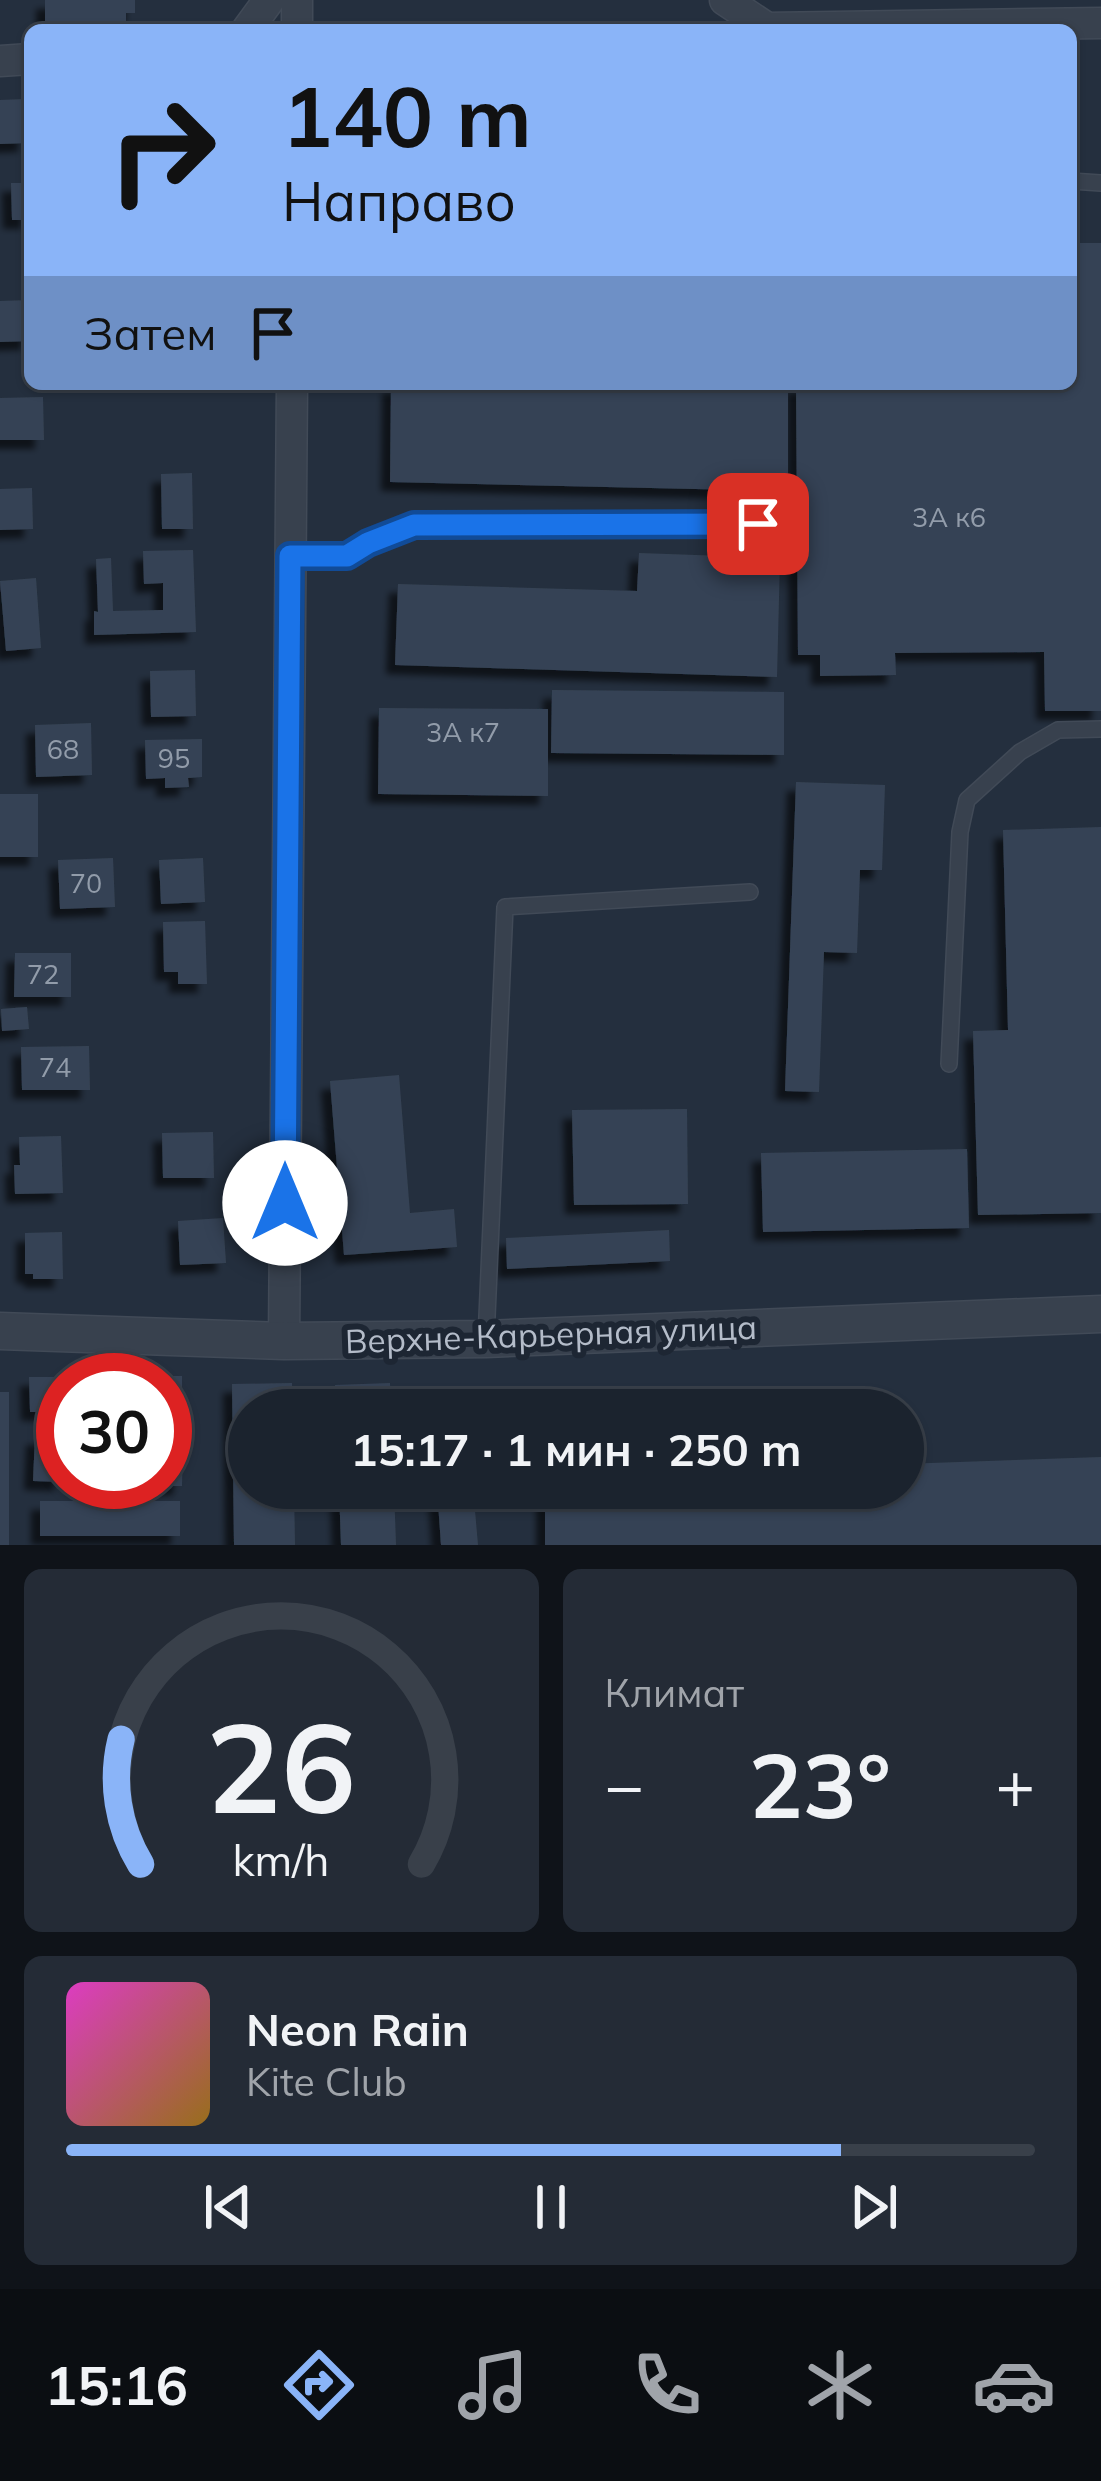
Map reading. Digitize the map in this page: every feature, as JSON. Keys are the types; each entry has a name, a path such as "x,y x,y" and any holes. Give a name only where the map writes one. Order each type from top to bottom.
{"street":[{"path":"724,0 767,14 1091,15"},
{"path":"284,1341 292,390"},
{"name":"Верхне-Карьерная улица","path":"0,1331 284,1341 486,1339 1101,1314"}],"lane":[{"path":"290,556 347,556 414,525 758,524"},
{"path":"949,1064 960,832 967,800 1020,752 1058,730 1101,729"},
{"path":"486,1339 505,907 750,892"}],"building":[{"path":"45,0 135,0 135,13 126,13 126,24 45,24"},
{"path":"24,99 24,143 0,144 0,100"},
{"path":"11,183 24,183 24,220 12,220"},
{"path":"1077,243 1101,243 1101,711 1045,711 1044,652 895,653 896,675 820,676 820,655 798,655 796,390 1077,390"},
{"path":"24,300 24,341 0,342 0,301"},
{"path":"391,390 788,390 788,491 390,482"},
{"path":"43,397 44,440 0,440 0,398"},
{"path":"192,473 193,529 162,529 161,474"},
{"path":"32,488 33,529 0,530 0,489"},
{"path":"193,550 196,632 94,635 96,559 111,558 113,611 163,610 163,583 144,584 143,551"},
{"path":"639,553 780,558 777,677 395,665 398,584 637,591"},
{"path":"36,578 41,648 6,651 0,581"},
{"path":"195,670 196,716 151,717 150,671"},
{"path":"552,690 784,692 784,755 551,753"},
{"path":"379,708 548,709 548,796 378,794"},
{"path":"91,723 92,775 36,777 35,725"},
{"path":"202,739 202,777 188,778 189,787 165,788 165,778 146,779 145,740"},
{"path":"796,782 885,785 882,870 860,870 857,953 824,952 819,1092 785,1091"},
{"path":"0,794 38,794 38,857 0,857"},
{"path":"1101,827 1101,1213 978,1215 973,1031 1008,1030 1003,830"},
{"path":"113,858 115,907 60,909 58,860"},
{"path":"203,858 205,902 161,904 159,860"},
{"path":"205,921 207,984 178,984 178,972 164,972 163,922"},
{"path":"15,953 71,953 71,997 14,997"},
{"path":"27,1007 29,1029 2,1031 1,1009"},
{"path":"89,1046 90,1090 22,1090 21,1047"},
{"path":"399,1075 410,1213 454,1209 457,1247 344,1255 330,1081"},
{"path":"687,1109 688,1204 574,1205 572,1110"},
{"path":"213,1132 214,1178 163,1178 162,1133"},
{"path":"61,1136 63,1193 15,1194 19,1137"},
{"path":"967,1149 969,1228 763,1232 761,1153"},
{"path":"223,1218 226,1263 180,1265 178,1221"},
{"path":"669,1230 670,1261 507,1269 506,1238"},
{"path":"62,1232 63,1279 33,1279 33,1274 25,1274 25,1233"},
{"path":"29,1377 36,1377 36,1412 30,1412"},
{"path":"292,1383 292,1389 232,1389 232,1384"},
{"path":"390,1383 390,1389 335,1389 335,1385"},
{"path":"0,1392 9,1392 9,1545 0,1545"},
{"path":"35,1436 36,1436 36,1481"},
{"path":"1101,1457 1101,1545 545,1545 545,1509 924,1509 924,1463"},
{"path":"40,1509 180,1509 180,1536 40,1536"},
{"path":"234,1509 294,1509 295,1545 234,1545"},
{"path":"340,1509 395,1509 396,1545 341,1545"},
{"path":"438,1509 475,1509 478,1545 441,1545"}],"route":[{"path":"285,1203 290,556 347,556 414,525 758,524"}]}
